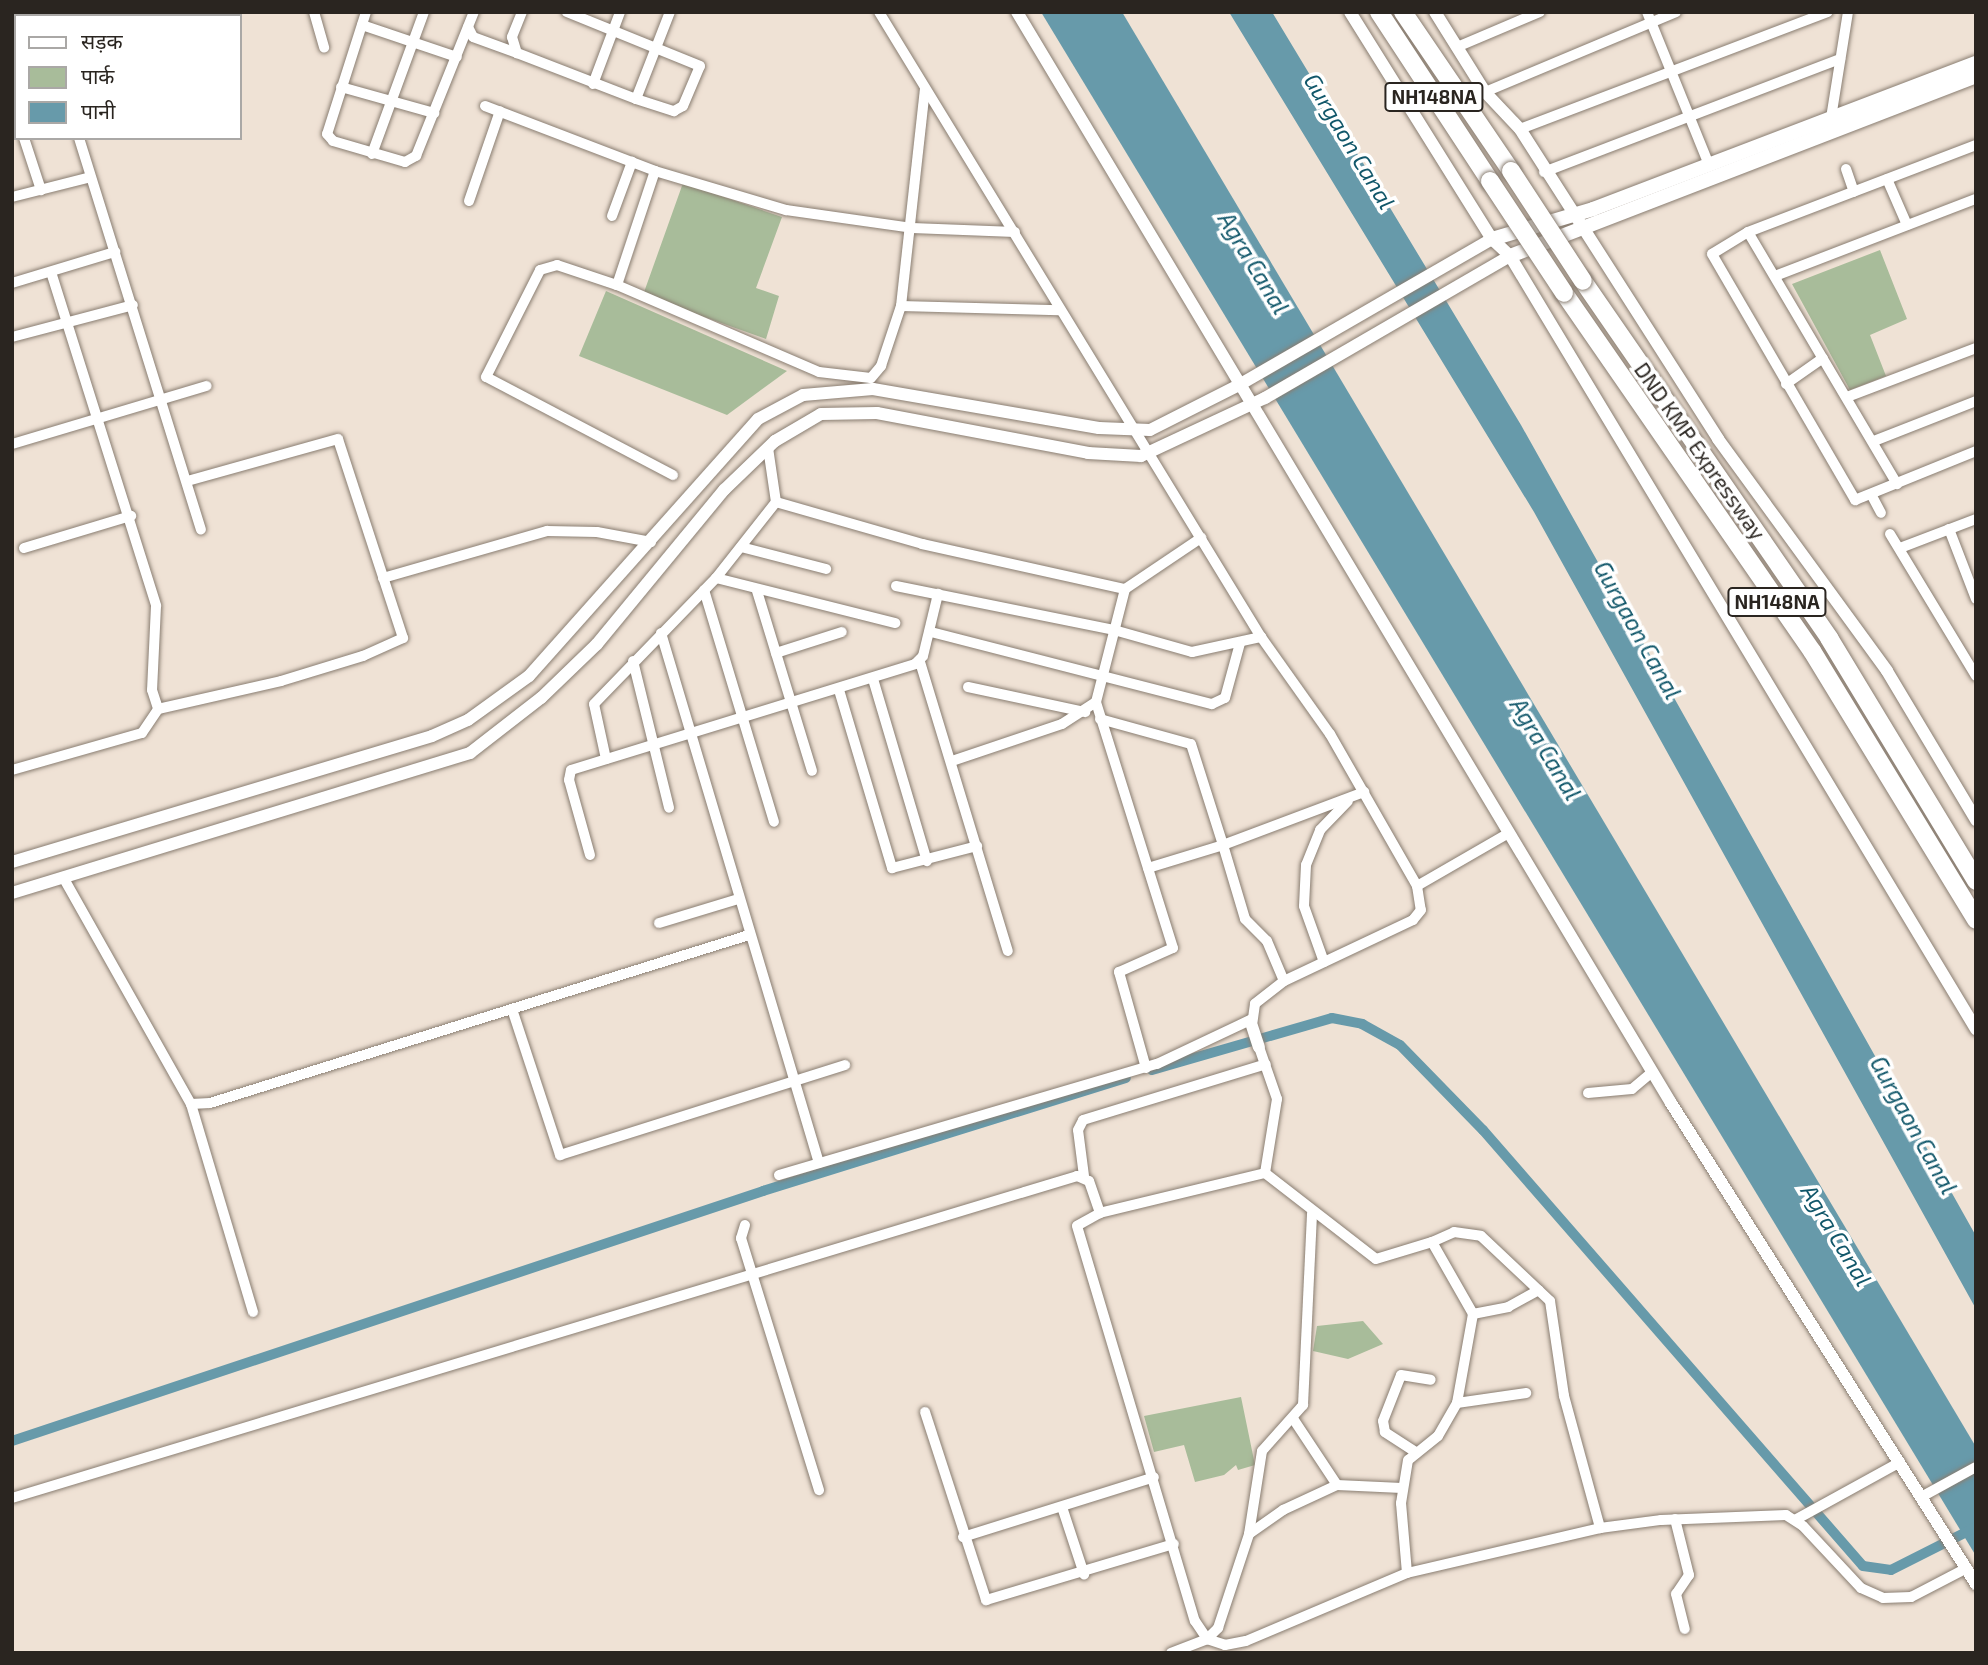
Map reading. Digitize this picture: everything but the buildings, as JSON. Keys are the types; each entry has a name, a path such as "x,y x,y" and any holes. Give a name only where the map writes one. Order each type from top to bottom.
{"highway":[{"name":"DND KMP Expressway","path":"1379,12 1564,293 1812,650 1976,920"},
{"name":"DND KMP Expressway","path":"1403,12 1583,281 1829,638 1969,861 1976,881"}],"main road":[{"path":"1493,239 1574,220 1717,178 1975,74"},
{"path":"1510,256 1574,220 1709,165 1831,118 1975,74"}],"street":[{"path":"314,12 324,48"},
{"path":"366,12 341,87 329,138 372,154 412,160 434,113 474,12"},
{"path":"372,154 424,12"},
{"path":"517,53 511,44 522,12"},
{"path":"468,27 473,37 593,84 679,110 700,66 567,12"},
{"path":"593,84 620,12"},
{"path":"636,99 670,12"},
{"path":"879,12 1015,232 1133,432 1417,886 1421,910 1413,920 1284,981 1260,999 1252,1022 1277,1099 1265,1173"},
{"path":"1017,12 1652,1072 1923,1496 1976,1584"},
{"path":"1350,12 1493,239 1510,256 1976,1029"},
{"path":"1435,12 1485,92 1520,129 1574,220 1718,439 1887,670 1976,820"},
{"path":"1457,47 1540,12"},
{"path":"1485,92 1648,17 1676,12"},
{"path":"1520,129 1828,12"},
{"path":"1831,118 1848,12"},
{"path":"1648,17 1709,165"},
{"path":"362,26 457,57"},
{"path":"1544,172 1689,120 1840,59"},
{"path":"341,87 434,113"},
{"path":"673,475 486,377 544,265 617,285 819,372 861,380 878,372 901,306 912,228 925,89"},
{"path":"485,106 655,171 786,210 912,228 1015,232"},
{"path":"469,201 500,111"},
{"path":"25,140 41,190"},
{"path":"80,140 163,400 201,529"},
{"path":"1976,145 1748,232 1712,254 1713,263 1855,500 1872,496 1976,451"},
{"path":"612,216 632,163"},
{"path":"1846,169 1854,192"},
{"path":"617,285 655,171"},
{"path":"12,197 91,177"},
{"path":"1886,179 1907,225"},
{"path":"1775,276 1907,225 1974,203"},
{"path":"1748,232 1897,484"},
{"path":"12,862 432,736 468,720 529,676 758,419 782,404 830,388 873,389 1133,432 1166,425 1355,319 1443,264 1493,239"},
{"path":"12,283 115,252"},
{"path":"12,893 470,753 541,698 597,645 724,490 797,424 846,411 1088,453 1149,454 1265,398 1454,285 1510,256"},
{"path":"51,272 131,516 156,606 152,690 158,709"},
{"path":"12,337 133,305"},
{"path":"901,306 1059,310"},
{"path":"1847,397 1976,348"},
{"path":"1786,384 1823,359"},
{"path":"12,444 207,386"},
{"path":"1874,441 1974,406"},
{"path":"12,770 142,733 158,709 281,681 394,646 403,632 338,439 188,481"},
{"path":"607,759 594,704 716,578 776,502 768,448"},
{"path":"1872,496 1881,513"},
{"path":"776,502 922,544 1125,589"},
{"path":"24,548 131,516"},
{"path":"1900,548 1976,519"},
{"path":"1949,529 1976,599"},
{"path":"383,578 547,531 589,531 651,542"},
{"path":"1890,534 1976,676"},
{"path":"1146,1068 1119,976 1127,966 1173,948 1096,702 1125,589 1201,538"},
{"path":"741,547 826,569"},
{"path":"716,578 757,591 895,623"},
{"path":"896,586 1114,630 1200,653 1261,637"},
{"path":"704,590 774,822"},
{"path":"757,591 812,771"},
{"path":"938,594 931,632 919,662 952,761 1008,951"},
{"path":"776,653 842,632"},
{"path":"931,632 1219,703 1232,684 1240,643"},
{"path":"661,633 791,1083 819,1163"},
{"path":"633,661 669,808"},
{"path":"590,855 569,772 743,721 919,662"},
{"path":"873,679 927,860"},
{"path":"968,687 1085,712"},
{"path":"839,690 888,862 898,869 977,846"},
{"path":"952,761 1085,712 1096,702"},
{"path":"1100,719 1191,744 1245,919 1267,941 1284,981"},
{"path":"1147,868 1223,845 1359,794"},
{"path":"1324,962 1304,906 1306,865 1320,830 1359,794"},
{"path":"1417,886 1507,834"},
{"path":"63,877 191,1104 253,1312"},
{"path":"659,923 738,899"},
{"path":"191,1104 512,1009 749,935"},
{"path":"512,1009 560,1155 845,1065"},
{"path":"779,1175 1146,1068 1252,1022"},
{"path":"1100,1213 1084,1176 1078,1130 1083,1120 1266,1064"},
{"path":"1588,1093 1632,1089 1652,1072"},
{"path":"1265,1173 1312,1213 1381,1260 1432,1242 1454,1231 1481,1236 1539,1290 1553,1310 1564,1396 1600,1528"},
{"path":"1265,1173 1100,1213 1079,1223 1077,1231 1154,1477 1195,1621 1207,1639 1224,1645 1246,1641 1407,1573 1600,1528 1675,1519 1780,1514 1795,1520 1861,1588 1883,1598 1911,1597 1967,1568"},
{"path":"12,1498 751,1272 1084,1176"},
{"path":"1171,1653 1207,1639 1218,1628 1225,1592 1249,1534 1262,1451 1269,1438 1294,1420 1307,1391 1312,1213"},
{"path":"744,1225 741,1238 819,1490"},
{"path":"1407,1573 1402,1489 1414,1451 1438,1436 1457,1403 1473,1314 1432,1242"},
{"path":"1473,1314 1508,1307 1539,1290"},
{"path":"1414,1451 1385,1432 1383,1421 1401,1375 1431,1380"},
{"path":"1457,1403 1526,1393"},
{"path":"925,1412 963,1537 986,1600 1084,1574 1174,1544"},
{"path":"1294,1420 1337,1486"},
{"path":"1795,1520 1900,1461"},
{"path":"1923,1496 1976,1468"},
{"path":"963,1537 1154,1477"},
{"path":"1249,1534 1283,1510 1337,1486 1402,1489"},
{"path":"1062,1507 1084,1574"},
{"path":"1675,1519 1689,1575 1676,1594 1685,1629"}],"green space":[{"path":"683,183 782,217 756,288 779,296 766,339 643,295"},
{"path":"1880,250 1907,319 1870,335 1886,376 1850,390 1792,284"},
{"path":"606,291 787,371 727,415 579,356"},
{"path":"1363,1321 1383,1344 1348,1359 1313,1351 1317,1326"},
{"path":"1241,1397 1255,1465 1238,1470 1236,1465 1224,1475 1195,1482 1184,1445 1154,1452 1144,1416"}],"water":[{"name":"Agra Canal","path":"1041,12 1122,12 1976,1447 1976,1556"},
{"path":"1229,12 1272,12 1521,425 1976,1236 1976,1309 1534,512"}],"waterway":[{"path":"1152,1070 1332,1018 1362,1024 1400,1045 1483,1130 1863,1566 1891,1570 1976,1527"},
{"path":"12,1441 763,1191 1126,1078"}],"water label":[{"name":"Gurgaon Canal","path":"1350,141"},
{"name":"Gurgaon Canal","path":"1638,630"},
{"name":"Gurgaon Canal","path":"1914,1125"}]}
